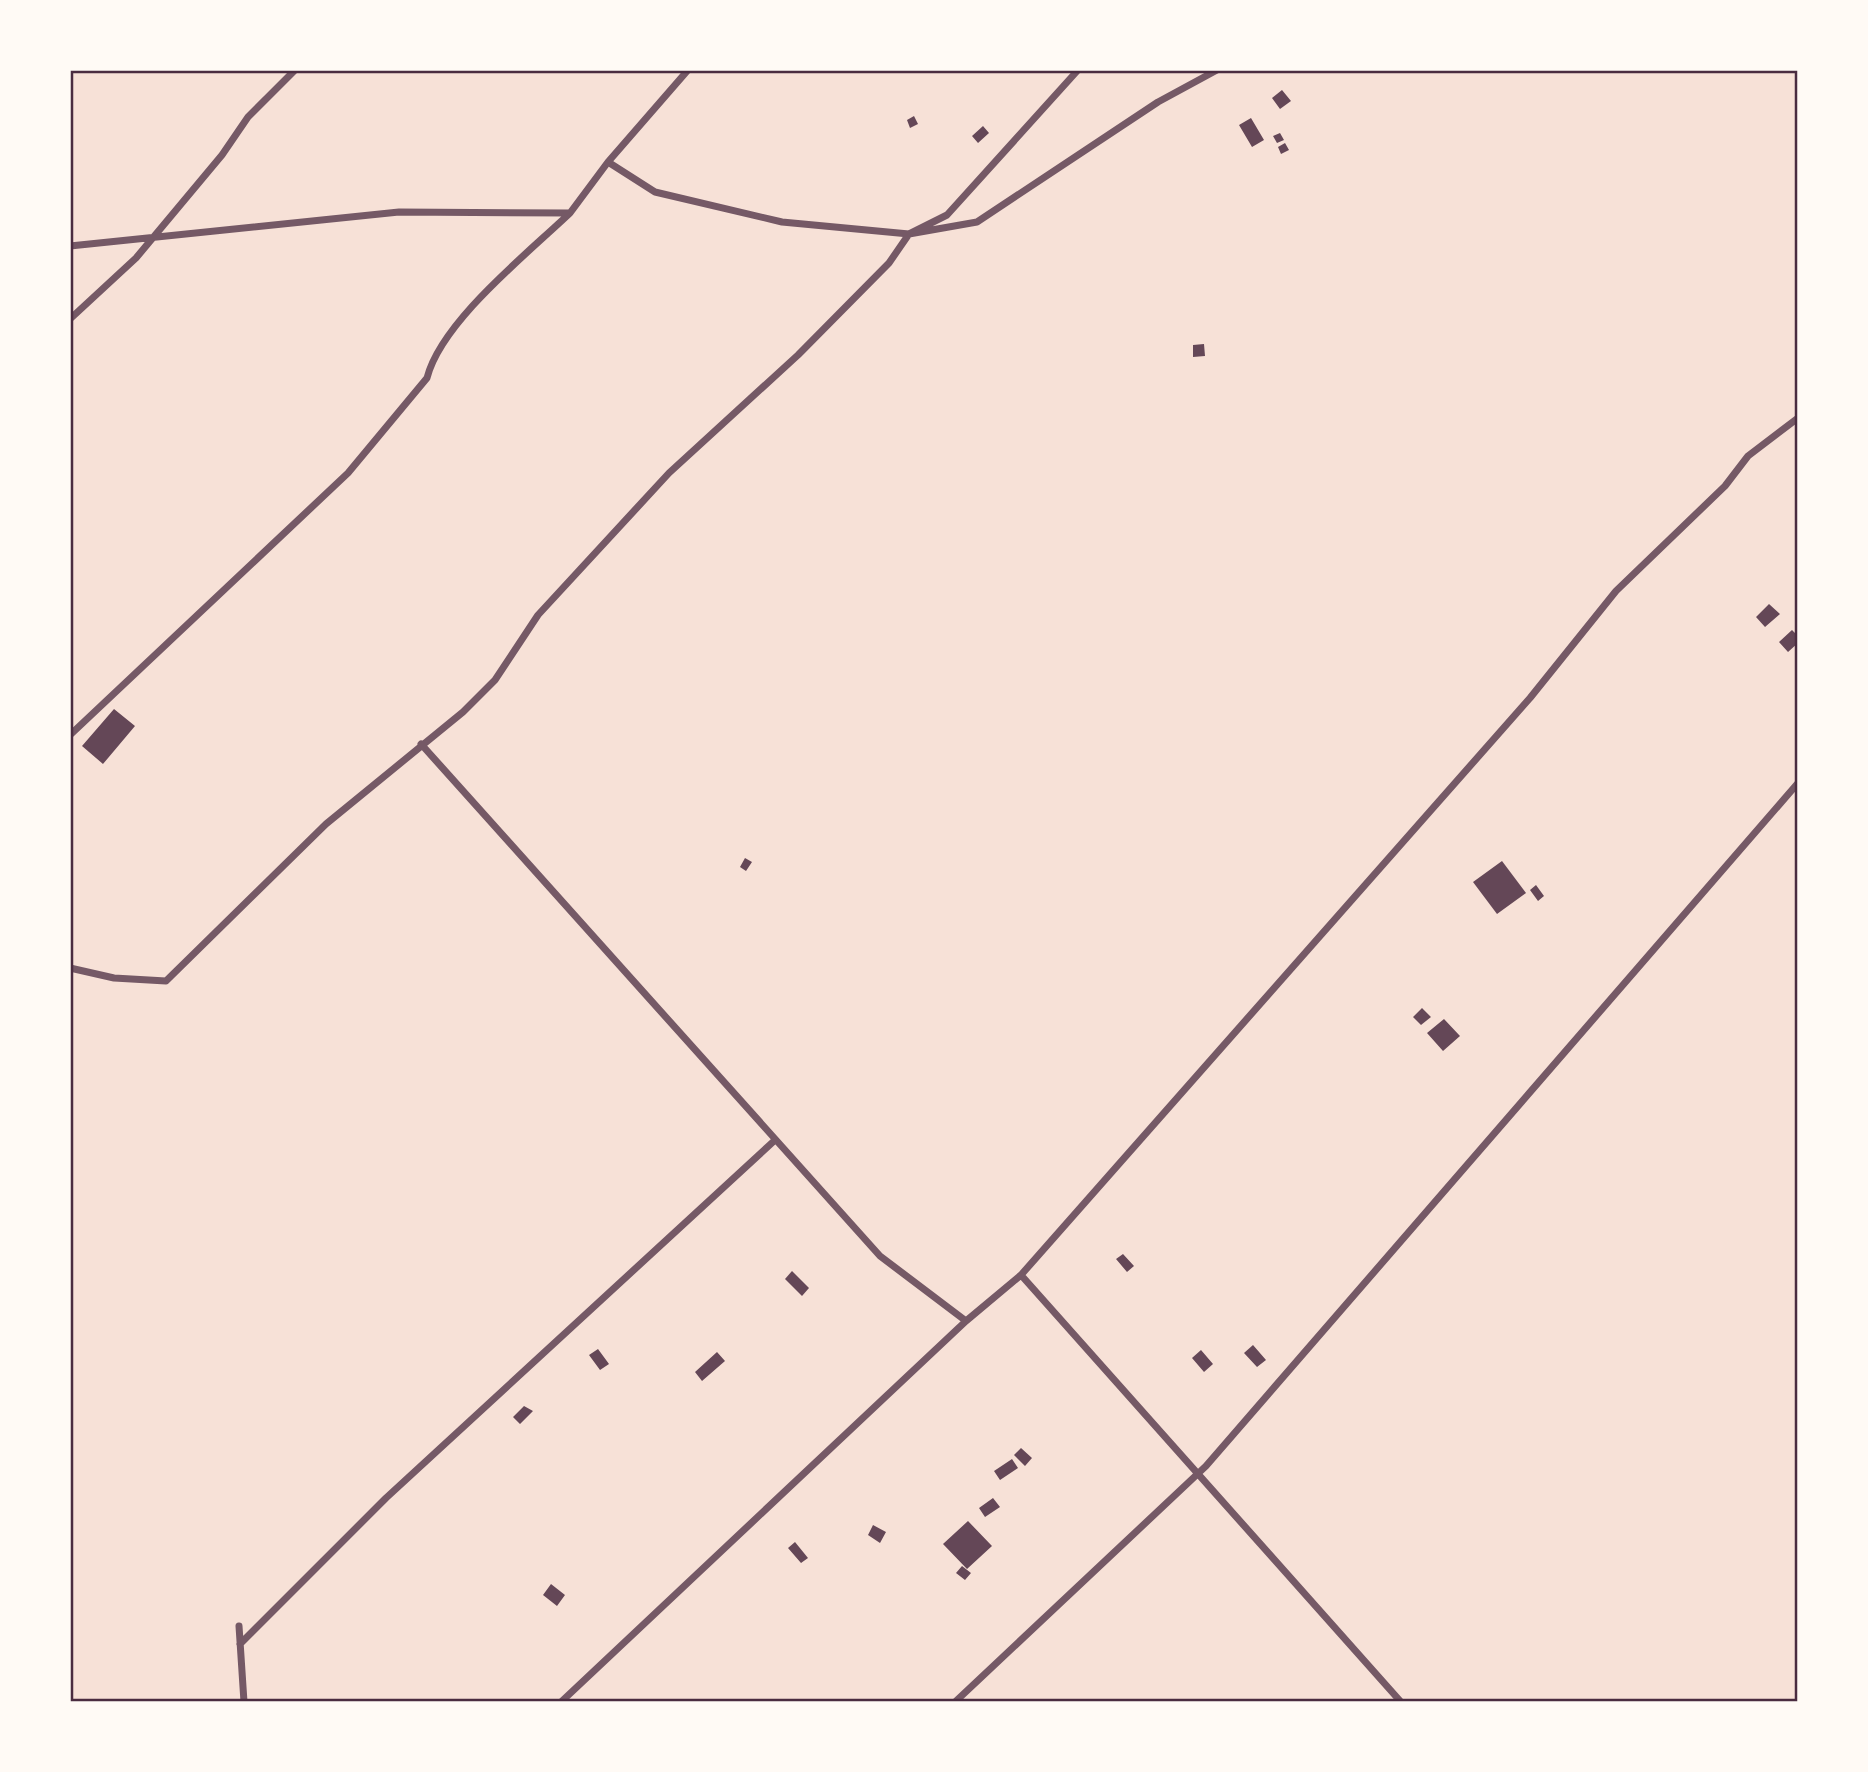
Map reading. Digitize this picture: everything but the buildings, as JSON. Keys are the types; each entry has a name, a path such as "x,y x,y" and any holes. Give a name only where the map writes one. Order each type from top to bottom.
{"street":[{"path":"70,319 153,238 248,117 295,70"},
{"path":"70,735 348,473 427,379 432,359 458,324 570,213 608,162 688,70"},
{"path":"70,968 114,978 166,981 326,824 463,712 495,680 538,615 669,473 856,298 889,263 909,234 947,215 1078,70"},
{"path":"608,162 655,192 782,222 909,234 977,222 1158,102 1217,70"},
{"path":"70,246 399,212 570,213"},
{"path":"561,1702 966,1321 1021,1275 1530,698 1616,591 1725,486 1748,456 1798,418"},
{"path":"421,744 774,1141 880,1256 966,1321"},
{"path":"955,1702 1199,1473 1798,783"},
{"path":"240,1644 386,1498 774,1141"},
{"path":"1021,1275 1401,1702"},
{"path":"239,1626 244,1702"}]}
